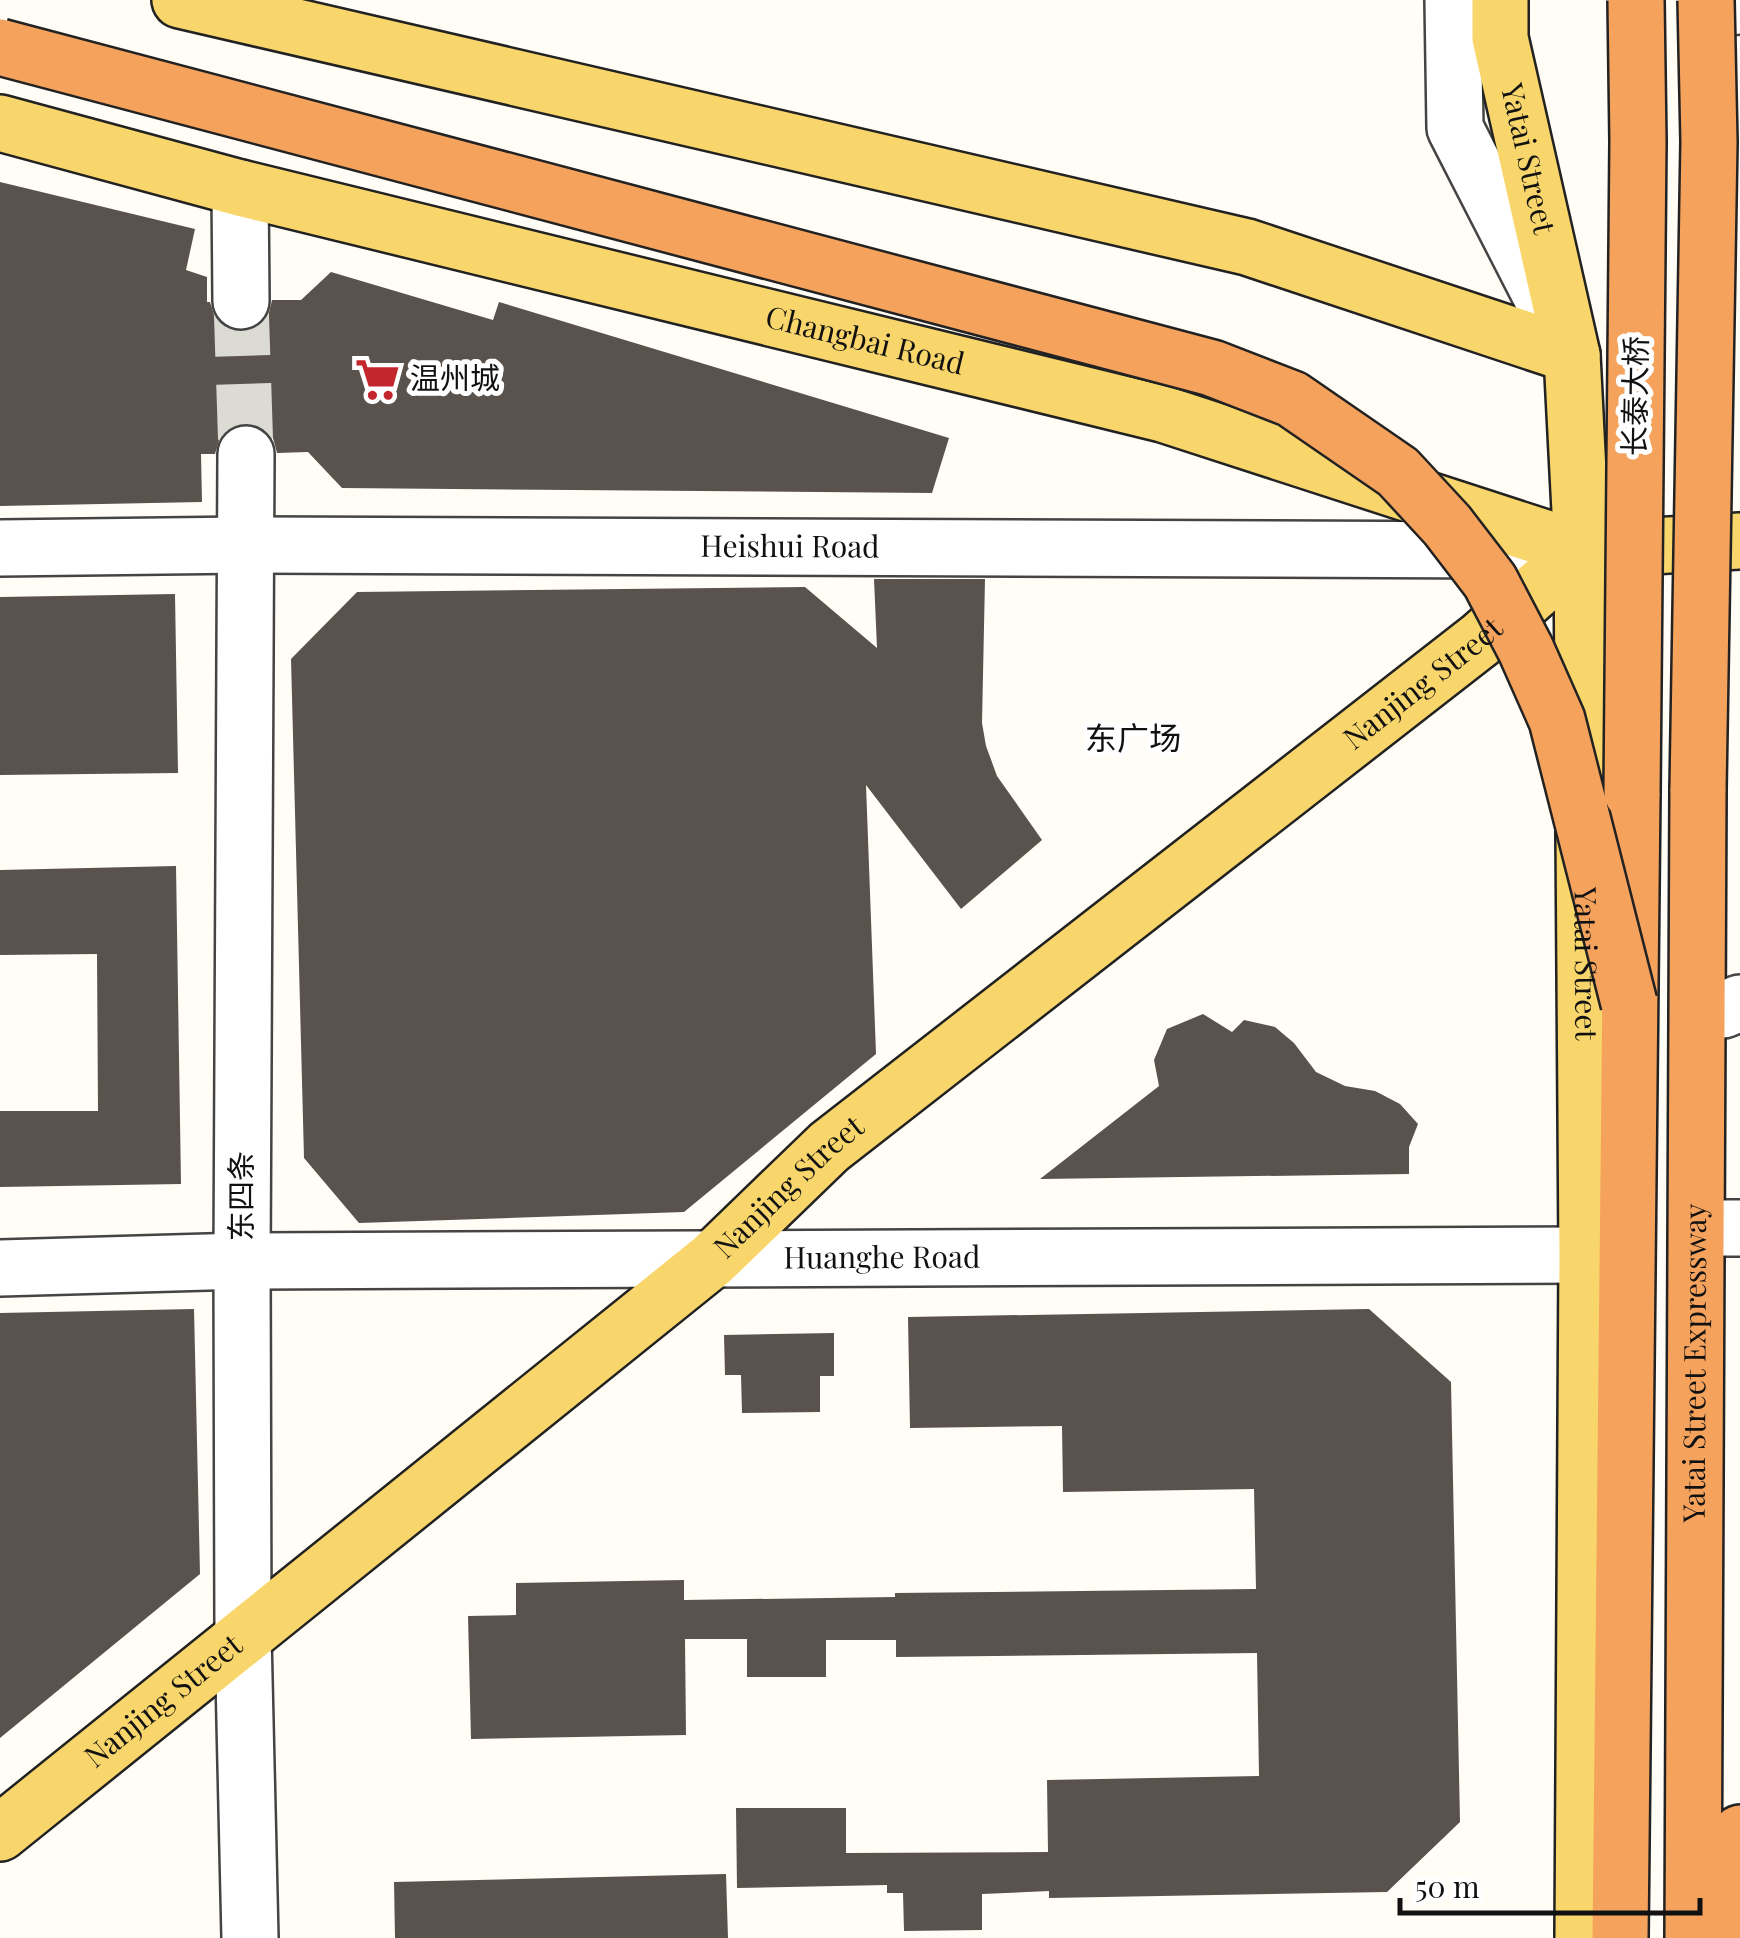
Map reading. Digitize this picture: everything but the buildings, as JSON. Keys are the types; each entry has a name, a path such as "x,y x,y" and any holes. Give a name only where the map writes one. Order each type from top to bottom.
{"highway":[{"name":"长泰大桥","path":"1629,1003 1636,0"},
{"name":"Yatai Street Expressway","path":"1693,1938 1698,789 1708,142 1719,3"},
{"path":"0,48 1193,363 1292,400 1398,472 1447,524 1490,582 1557,720 1629,1003 1620,1938"},
{"path":"1718,1938 1740,1833"}],"main road":[{"path":"180,0 1246,247 1572,355"},
{"name":"Yatai Street","path":"1500,0 1500,38 1572,355 1582,550 1587,1255 1583,1938"},
{"path":"1718,1938 1732,1007 1732,542 1719,3"},
{"name":"Changbai Road","path":"0,123 240,188 1164,414 1582,550 1732,542"},
{"name":"Nanjing Street","path":"0,1833 712,1260 829,1147 1480,640 1582,550"}],"street":[{"path":"1453,0 1455,128 1572,355"},
{"path":"240,188 241,301"},
{"name":"东四条","path":"246,454 243,1635 250,1938"},
{"name":"Heishui Road","path":"0,548 246,545 1582,550"},
{"name":"Huanghe Road","path":"0,1268 242,1261 1587,1255"}],"tunnel":[{"path":"241,301 246,454"}],"place":[{"name":"温州城","path":"377,379"}],"district":[{"name":"东广场","path":"1133,739"}]}
